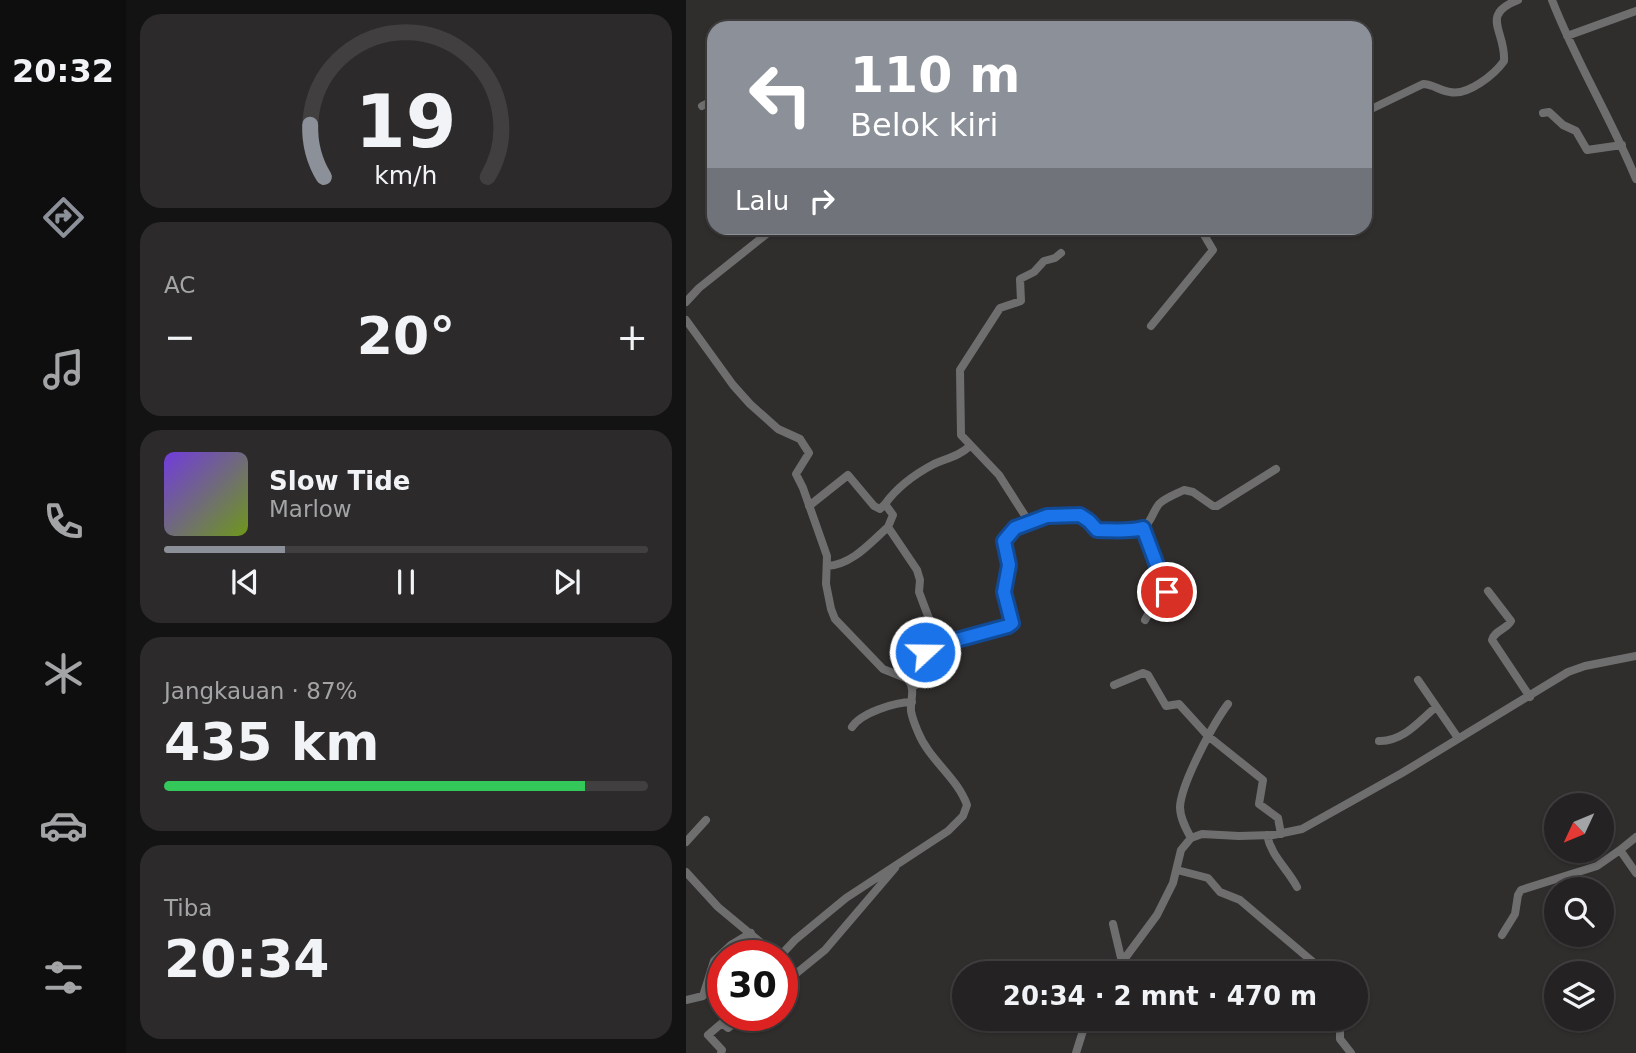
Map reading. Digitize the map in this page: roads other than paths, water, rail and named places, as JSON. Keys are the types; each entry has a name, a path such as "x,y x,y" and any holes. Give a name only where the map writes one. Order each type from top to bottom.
{"street":[{"path":"1372,108 1423,83 1454,93 1466,90 1500,67 1504,61 1504,52 1496,18 1498,11 1505,5 1518,0"},
{"path":"1552,0 1636,179"},
{"path":"1567,36 1636,11"},
{"path":"702,106 707,104"},
{"path":"1543,113 1552,113 1563,125 1576,131 1587,150 1622,145"},
{"path":"686,302 699,288 765,235"},
{"path":"1151,326 1213,250 1204,235"},
{"path":"1029,522 999,475 960,432 962,418 958,386 960,370 1000,308 1020,303 1020,279 1034,272 1044,261 1062,253"},
{"path":"686,320 750,404 778,429 800,439 808,453 796,474 827,556 826,584 835,619 883,668 908,679 912,687 912,716 924,745 956,786 967,805 963,817 948,831 837,904 797,940"},
{"path":"809,506 848,475 874,506 880,509 903,483 932,466 961,454 970,446"},
{"path":"912,687 932,676 925,652 931,647 1012,623 1004,592 1009,565 1004,541 1015,528 1047,516 1074,514 1084,517 1097,530 1120,528 1131,531 1143,528 1160,503 1184,490 1193,492 1217,506 1276,469"},
{"path":"827,566 842,563 857,555 888,527 893,515 886,504"},
{"path":"888,527 917,570 919,592 939,645"},
{"path":"1143,528 1167,593 1151,609 1145,620"},
{"path":"1488,591 1511,621 1492,637 1492,640 1530,697"},
{"path":"1123,961 1157,915 1173,883 1181,850 1192,838 1202,834 1281,834 1302,829 1402,773 1576,668 1636,656"},
{"path":"1114,685 1145,673 1166,706 1180,704 1208,736 1263,780 1259,804 1278,818 1281,834"},
{"path":"1418,680 1458,738"},
{"path":"852,727 858,720 891,704 912,702"},
{"path":"1192,838 1182,820 1180,807 1184,791 1208,736 1228,704"},
{"path":"1379,741 1403,735 1436,707"},
{"path":"686,842 706,820"},
{"path":"1267,835 1274,856 1290,873 1297,887"},
{"path":"1502,935 1515,914 1521,890 1597,866 1636,837"},
{"path":"1620,850 1636,873"},
{"path":"798,972 825,950 901,860"},
{"path":"1177,870 1208,878 1220,892 1240,900 1312,961"},
{"path":"686,872 718,907 760,940"},
{"path":"1113,923 1122,961"},
{"path":"686,1000 703,996 714,961 731,945 751,933"},
{"path":"713,1031 708,1035 722,1050 721,1053"},
{"path":"1076,1053 1083,1031"},
{"path":"1339,1031 1339,1039 1350,1053"}]}
